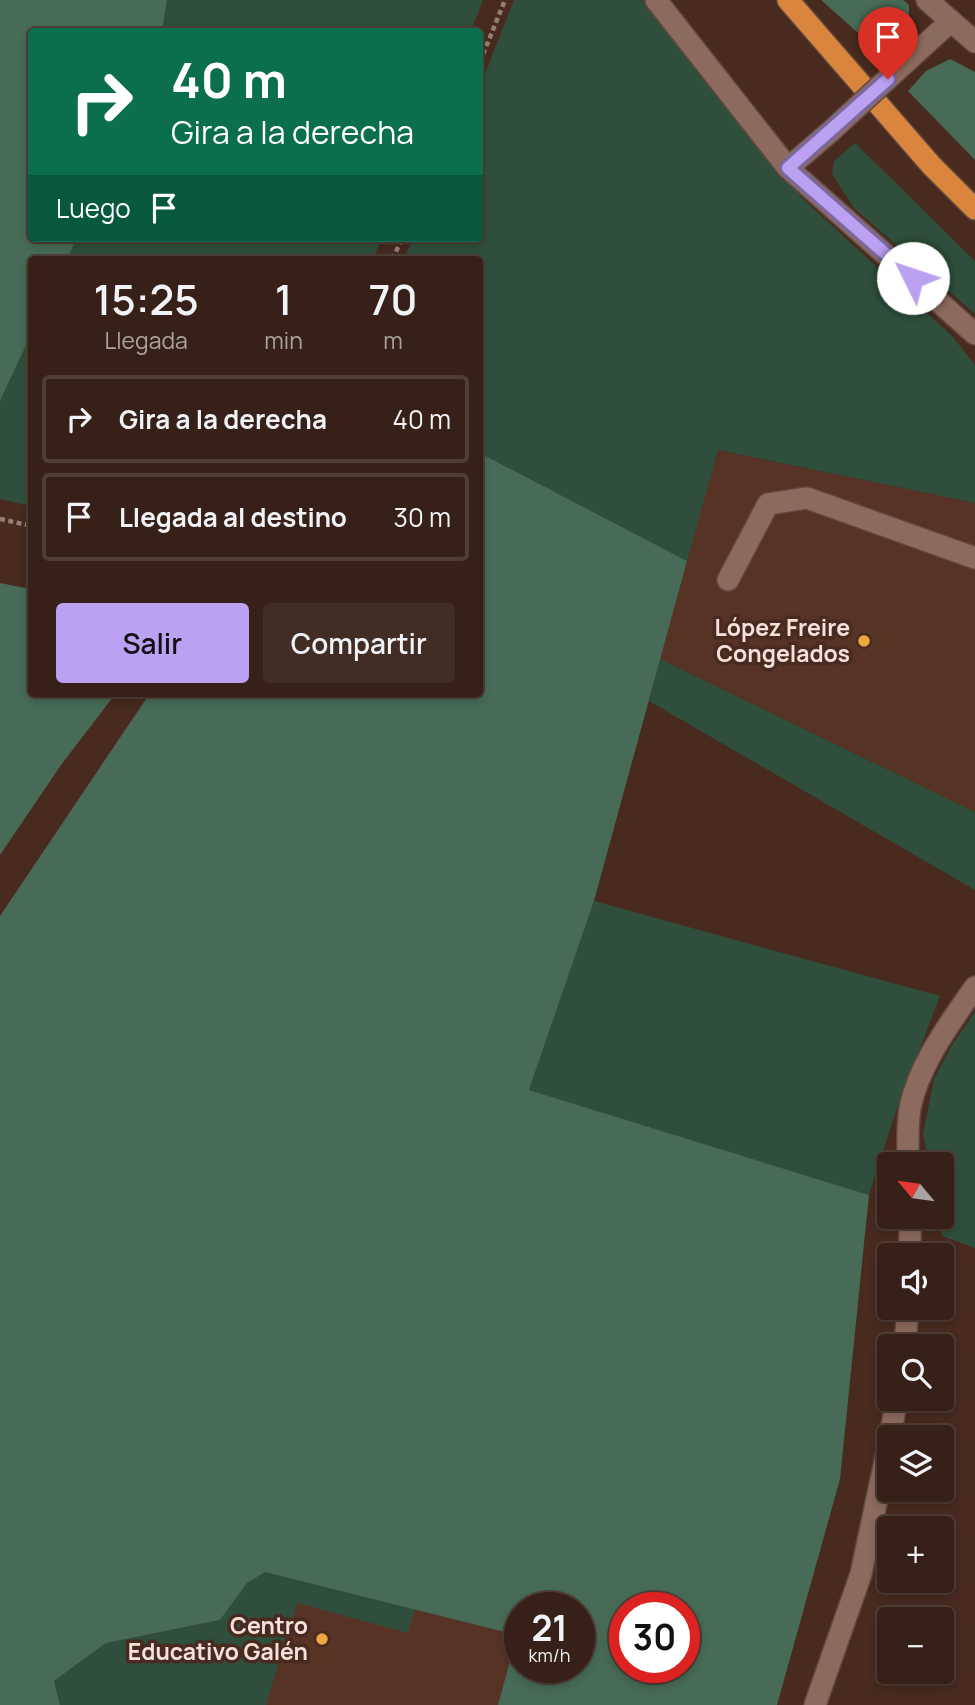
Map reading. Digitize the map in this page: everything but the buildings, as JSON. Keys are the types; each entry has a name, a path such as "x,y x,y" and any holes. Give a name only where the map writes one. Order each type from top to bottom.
{"highway":[{"path":"788,0 931,165 975,209"}],"street":[{"path":"656,0 788,168 975,334"},
{"path":"927,0 975,42"},
{"path":"788,168 951,22"},
{"path":"728,580 768,504 807,498 975,558"},
{"path":"909,1152 911,1108 924,1072 944,1032 975,987"},
{"path":"815,1705 860,1574 877,1497"}],"path":[{"path":"483,55 505,0"},
{"path":"0,519 28,525"}],"shaded area":[{"path":"717,450 975,503 975,812 660,659"},
{"name":"Centro Educativo Galén","path":"265,1572 504,1632 504,1683 498,1705 60,1705"}],"green space":[{"path":"0,0 167,0 162,28 28,28 28,242 75,242 68,256 28,256 28,341 0,401"},
{"path":"167,0 483,0 472,28 163,28"},
{"path":"514,0 643,0 727,109 803,199 953,337 975,365 975,503 718,450 687,561 483,455 483,256 405,256 411,242 483,242 483,78"},
{"path":"821,0 903,0 909,5 907,28 901,39 884,56"},
{"path":"950,59 975,72 975,160 908,91 926,71"},
{"path":"855,143 975,261 975,314 854,208 832,174 834,161"},
{"path":"75,242 380,242 374,256 68,256"},
{"path":"28,341 28,505 0,499 0,401"},
{"path":"483,455 687,561 594,901 529,1090 869,1195 840,1479 777,1705 498,1705 504,1683 595,1683 595,1592 504,1592 504,1632 265,1572 247,1583 220,1620 106,1643 54,1681 60,1705 0,1705 0,916 147,697 483,697"},
{"path":"0,583 28,588 28,697 113,697 61,765 0,855"},
{"path":"660,659 975,812 975,890 649,701"},
{"path":"594,901 940,996 883,1152 877,1152 877,1170 869,1195 529,1090"},
{"path":"975,1012 975,1248 942,1236 941,1229 954,1229 954,1152 927,1152 923,1134 934,1079 952,1045"},
{"path":"265,1572 415,1608 408,1633 297,1603 266,1705 60,1705 54,1681 106,1643 220,1620 247,1583"}],"place":[{"name":"López Freire Congelados","path":"864,641"},
{"name":"Centro Educativo Galén","path":"322,1639"}],"route":[{"path":"888,79 788,168 913,278"}]}
